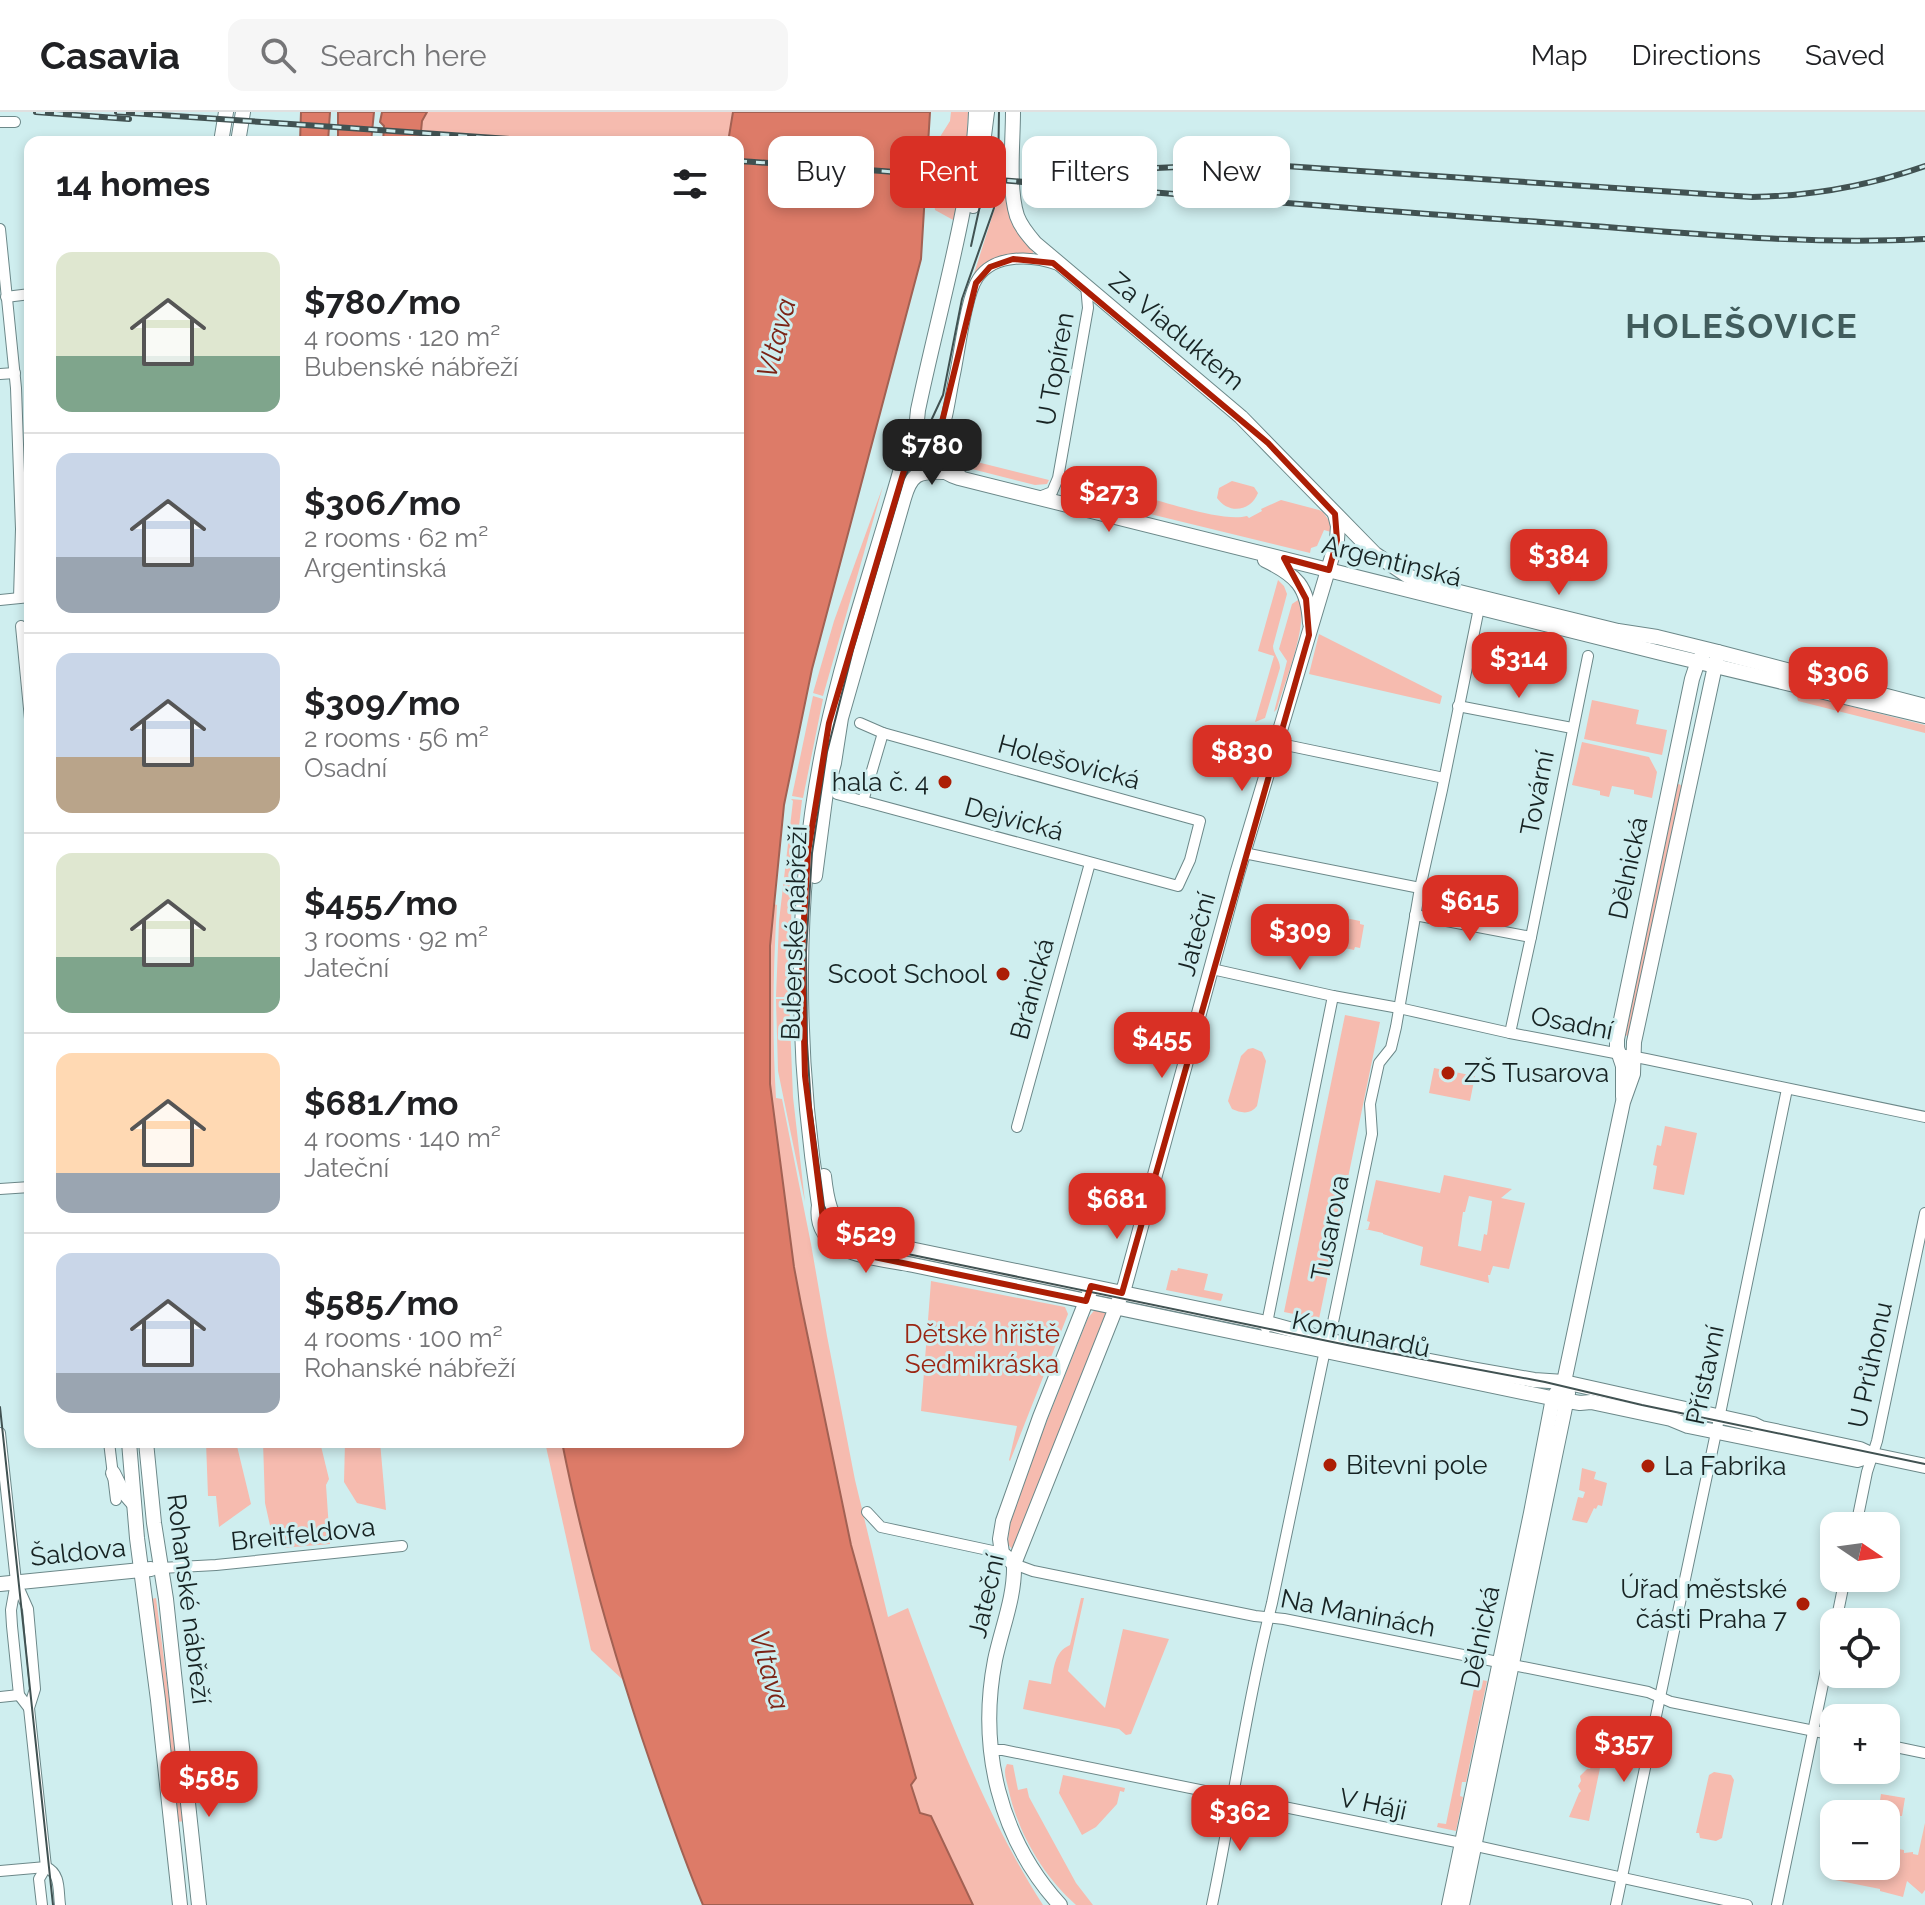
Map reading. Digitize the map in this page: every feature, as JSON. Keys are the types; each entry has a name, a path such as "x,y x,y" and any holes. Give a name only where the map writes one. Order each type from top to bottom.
{"street":[{"path":"222,136 226,112"},
{"path":"239,136 243,112"},
{"path":"943,472 930,460 921,443 916,419 949,280 973,159 976,112"},
{"path":"949,280 976,193 987,112"},
{"name":"Za Viaduktem","path":"1013,112 1015,207 1020,223 1035,243 1233,409 1335,514"},
{"path":"0,122 15,122"},
{"path":"0,229 15,373 24,598 0,600"},
{"path":"969,480 944,459 940,440 976,283 990,267 1013,259 1041,260 1064,267"},
{"name":"U Topíren","path":"1039,497 1052,492 1058,478 1088,308 1086,285"},
{"path":"6,297 24,295"},
{"path":"0,374 15,373"},
{"name":"Bubenské nábřeží","path":"840,1248 821,1230 809,1129 803,1044 803,911 808,852 825,740 904,458 916,430"},
{"name":"Argentinská","path":"943,472 1698,661 1714,656 1925,706"},
{"name":"Bubenské nábřeží","path":"850,1235 839,1225 830,1208 815,1110 811,971 816,866 826,792 841,718 906,490 913,477 943,472"},
{"name":"Argentinská","path":"1335,514 1375,554 1418,580 1607,629 1657,637 1925,716"},
{"name":"Jateční","path":"1060,1905 1027,1861 1009,1827 1000,1797 990,1750 995,1660 1015,1585 1014,1564 1122,1293 1237,874 1329,570 1338,532 1335,514"},
{"name":"Jateční","path":"1235,546 1283,569 1297,581 1308,608 1309,635"},
{"name":"Tusarova","path":"1212,1905 1269,1617 1372,1134 1370,1104 1379,1063 1391,1048 1420,888 1479,608"},
{"path":"21,626 24,657"},
{"name":"Tovární","path":"1510,1033 1588,656"},
{"name":"Dělnická","path":"1462,1905 1468,1845 1505,1663 1531,1513 1561,1400 1623,1102 1623,1066 1634,1042 1714,656"},
{"name":"Dělnická","path":"1627,1056 1617,1039 1698,661"},
{"path":"1458,706 1572,728"},
{"name":"Holešovická","path":"860,723 883,733 1200,821 1190,860 1178,886"},
{"path":"863,801 883,733"},
{"path":"1276,743 1444,778"},
{"path":"1675,761 1693,765"},
{"name":"Dejvická","path":"837,794 1178,886"},
{"path":"1244,853 1420,888"},
{"name":"Bránická","path":"1017,1127 1090,863"},
{"path":"1415,915 1531,937"},
{"name":"Osadní","path":"1212,969 1925,1117"},
{"name":"Tusarova","path":"1263,1338 1333,996"},
{"name":"Přístavní","path":"1616,1905 1787,1089"},
{"path":"0,1189 24,1187"},
{"name":"U Průhonu","path":"1859,1512 1925,1213"},
{"name":"Komunardů","path":"850,1235 1267,1323 1326,1344 1561,1400 1591,1402 1671,1419 1688,1426 1857,1460 1873,1455"},
{"name":"Komunardů","path":"840,1248 1263,1338 1347,1345 1534,1380 1564,1382 1925,1466"},
{"name":"Jateční","path":"1002,1553 1000,1539 1003,1521 1092,1286"},
{"path":"0,1433 16,1582 11,1610 19,1695 29,1708"},
{"path":"110,1448 116,1500"},
{"name":"Rohanské nábřeží","path":"129,1448 180,1905"},
{"name":"Rohanské nábřeží","path":"147,1448 199,1905"},
{"path":"113,1473 134,1504"},
{"path":"867,1512 881,1527 1002,1553 1014,1564"},
{"name":"Breitfeldova","path":"161,1568 402,1546"},
{"name":"Na Maninách","path":"1014,1564 1033,1571 1255,1616 1284,1619 1648,1692 1671,1702 1820,1732"},
{"name":"Šaldova","path":"0,1584 161,1568"},
{"path":"16,1582 28,1609 35,1689 29,1708 46,1867 39,1879 42,1905"},
{"path":"0,1611 12,1626"},
{"path":"1777,1905 1822,1688"},
{"path":"0,1697 19,1695"},
{"path":"1900,1748 1925,1753"},
{"name":"V Háji","path":"990,1750 1106,1770 1747,1905"},
{"name":"Dělnická","path":"1449,1905 1468,1845"},
{"path":"0,1871 46,1867 54,1871 60,1905"}],"highlighted area":[{"path":"1013,259 1053,263 1268,443 1335,514 1337,540 1329,570 1284,558 1306,599 1309,635 1122,1293 1091,1286 1086,1301 850,1252 825,1236 805,1076 802,953 808,852 829,723 916,430 929,475 976,283 990,267"}],"green space":[{"path":"427,112 733,112 729,136 421,136 422,121"},
{"path":"951,112 968,112 967,136 941,136 950,121"},
{"path":"1008,189 1014,223 1034,251 1032,255 1015,254 972,280 995,208 1006,208"},
{"path":"957,208 955,221 935,210"},
{"path":"953,456 1049,480 1047,484 1035,485 964,467 956,463"},
{"path":"1072,467 1083,469 1102,487 1141,496 1149,491 1148,498 1212,515 1249,518 1281,500 1323,512 1330,522 1331,532 1324,530 1310,553 1068,494 1062,484"},
{"path":"1232,481 1254,487 1258,493 1250,504 1233,509 1217,498 1219,488"},
{"path":"883,486 823,696 813,693 834,621"},
{"path":"1278,580 1287,594 1273,646 1280,668 1265,718 1255,722 1274,656 1258,651"},
{"path":"1301,598 1298,639 1274,712 1287,661 1279,649 1292,604"},
{"path":"1319,634 1442,696 1440,704 1309,674"},
{"path":"813,696 823,699 803,798 792,796"},
{"path":"1797,697 1813,697 1925,725 1925,733 1798,701"},
{"path":"1592,700 1639,710 1636,724 1667,730 1662,755 1584,739"},
{"path":"1582,742 1649,757 1657,772 1652,798 1634,794 1634,790 1612,786 1609,797 1600,795 1600,791 1572,785"},
{"path":"1674,785 1683,787 1629,1036 1623,1035"},
{"path":"791,799 802,800 792,888 789,997 776,997 779,921"},
{"path":"774,904 777,905 774,1002 776,1098 782,1099 855,1480 888,1617 908,1608 952,1723 985,1798 1043,1905 973,1905 931,1816 920,1813 910,1785 916,1778 851,1545 794,1267 770,1084 770,946"},
{"path":"1276,904 1302,909 1301,912 1305,913 1307,906 1318,908 1317,915 1321,916 1322,913 1360,921 1364,925 1360,948 1355,947 1354,950 1316,942 1313,938 1311,945 1300,943 1301,936 1270,932"},
{"path":"776,999 789,999 793,1097 805,1202 778,1071"},
{"path":"1345,1015 1380,1022 1319,1319 1284,1312"},
{"path":"1253,1048 1262,1052 1266,1061 1257,1106 1251,1111 1242,1112 1232,1109 1228,1101 1241,1056"},
{"path":"1434,1068 1475,1076 1470,1101 1429,1093"},
{"path":"1665,1126 1697,1133 1684,1195 1653,1189 1657,1166 1653,1165"},
{"path":"1444,1175 1512,1189 1501,1198 1525,1203 1509,1269 1493,1266 1488,1275 1489,1283 1420,1265 1423,1247 1365,1229 1368,1229 1370,1222 1367,1221 1376,1180 1440,1193","holes":["1469,1196 1492,1201 1487,1235 1484,1234 1481,1251 1458,1246 1463,1212"]},
{"path":"1178,1268 1208,1274 1204,1290 1223,1294 1221,1301 1166,1290 1171,1270 1177,1271"},
{"name":"Dětské hřiště Sedmikráska","path":"931,1281 1065,1307 1068,1314 1010,1461 1017,1426 921,1411"},
{"path":"1097,1307 1106,1312 1104,1321 1012,1549 1008,1544 1009,1527 1025,1476 1088,1318"},
{"path":"206,1448 237,1448 251,1504 219,1527 216,1496 208,1496"},
{"path":"263,1448 321,1448 329,1479 326,1485 330,1544 282,1548 281,1538 273,1539 265,1503"},
{"path":"345,1448 381,1448 386,1510 357,1503 344,1482"},
{"path":"546,1448 565,1448 623,1680 591,1650"},
{"path":"1582,1468 1596,1472 1594,1479 1607,1483 1602,1506 1594,1508 1587,1523 1572,1520 1578,1497 1583,1498 1585,1492 1579,1490"},
{"path":"156,1598 185,1821 177,1822 151,1599"},
{"path":"1081,1598 1084,1598 1068,1671 1105,1708 1123,1629 1169,1639 1131,1734 1023,1709 1029,1680 1051,1684 1058,1656 1070,1645"},
{"path":"1476,1679 1487,1681 1466,1782 1462,1782 1460,1796 1463,1797 1456,1831 1437,1827 1438,1823 1446,1824"},
{"path":"1007,1764 1013,1765 1018,1790 1027,1788 1076,1883 1093,1905 1076,1905 1042,1866 1025,1836 1012,1803 1005,1775"},
{"path":"1591,1766 1600,1768 1589,1821 1569,1817 1581,1791 1578,1786 1580,1776"},
{"path":"1714,1772 1731,1775 1734,1780 1722,1838 1716,1841 1700,1838 1696,1833 1709,1775"},
{"path":"1063,1775 1125,1788 1124,1792 1120,1791 1117,1804 1096,1827 1082,1835 1059,1793"},
{"path":"1881,1794 1905,1798 1902,1816 1900,1800 1880,1800"},
{"path":"1925,1823 1925,1890 1922,1894 1907,1881 1903,1897 1835,1880 1900,1880 1900,1849 1918,1855"}],"water":[{"path":"301,112 330,112 328,136 300,136"},
{"path":"338,112 374,112 372,136 338,136"},
{"path":"382,112 427,112 422,121 421,136 383,136 384,126 380,122"},
{"name":"Vltava","path":"733,112 930,112 929,136 890,136 890,208 924,208 921,259 812,669 784,805 770,946 770,1084 794,1267 851,1545 916,1778 911,1785 920,1813 931,1816 973,1905 703,1905 686,1864 619,1665 588,1554 563,1448 744,1448 744,136 729,136"}],"tram line":[{"path":"999,112 994,208 962,299 943,395 904,479 853,650 827,752 812,853 806,952 807,1043 811,1107 824,1206 833,1225 855,1242 893,1251 1347,1345 1545,1382 1925,1464"},
{"path":"971,246 979,208"},
{"path":"0,1407 53,1905"}],"railway":[{"path":"36,112 129,119"},
{"path":"117,112 465,136"},
{"path":"744,161 1726,236 1875,241 1925,239"},
{"path":"1157,168 1269,165 1752,197 1840,189 1925,166"}],"place":[{"name":"hala č. 4","path":"945,782"},
{"name":"Scoot School","path":"1003,974"},
{"name":"ZŠ Tusarova","path":"1448,1073"},
{"name":"Bitevni pole","path":"1330,1465"},
{"name":"La Fabrika","path":"1648,1466"},
{"name":"Úřad městské části Praha 7","path":"1803,1604"}],"district":[{"name":"HOLEŠOVICE","path":"1742,326"}]}
